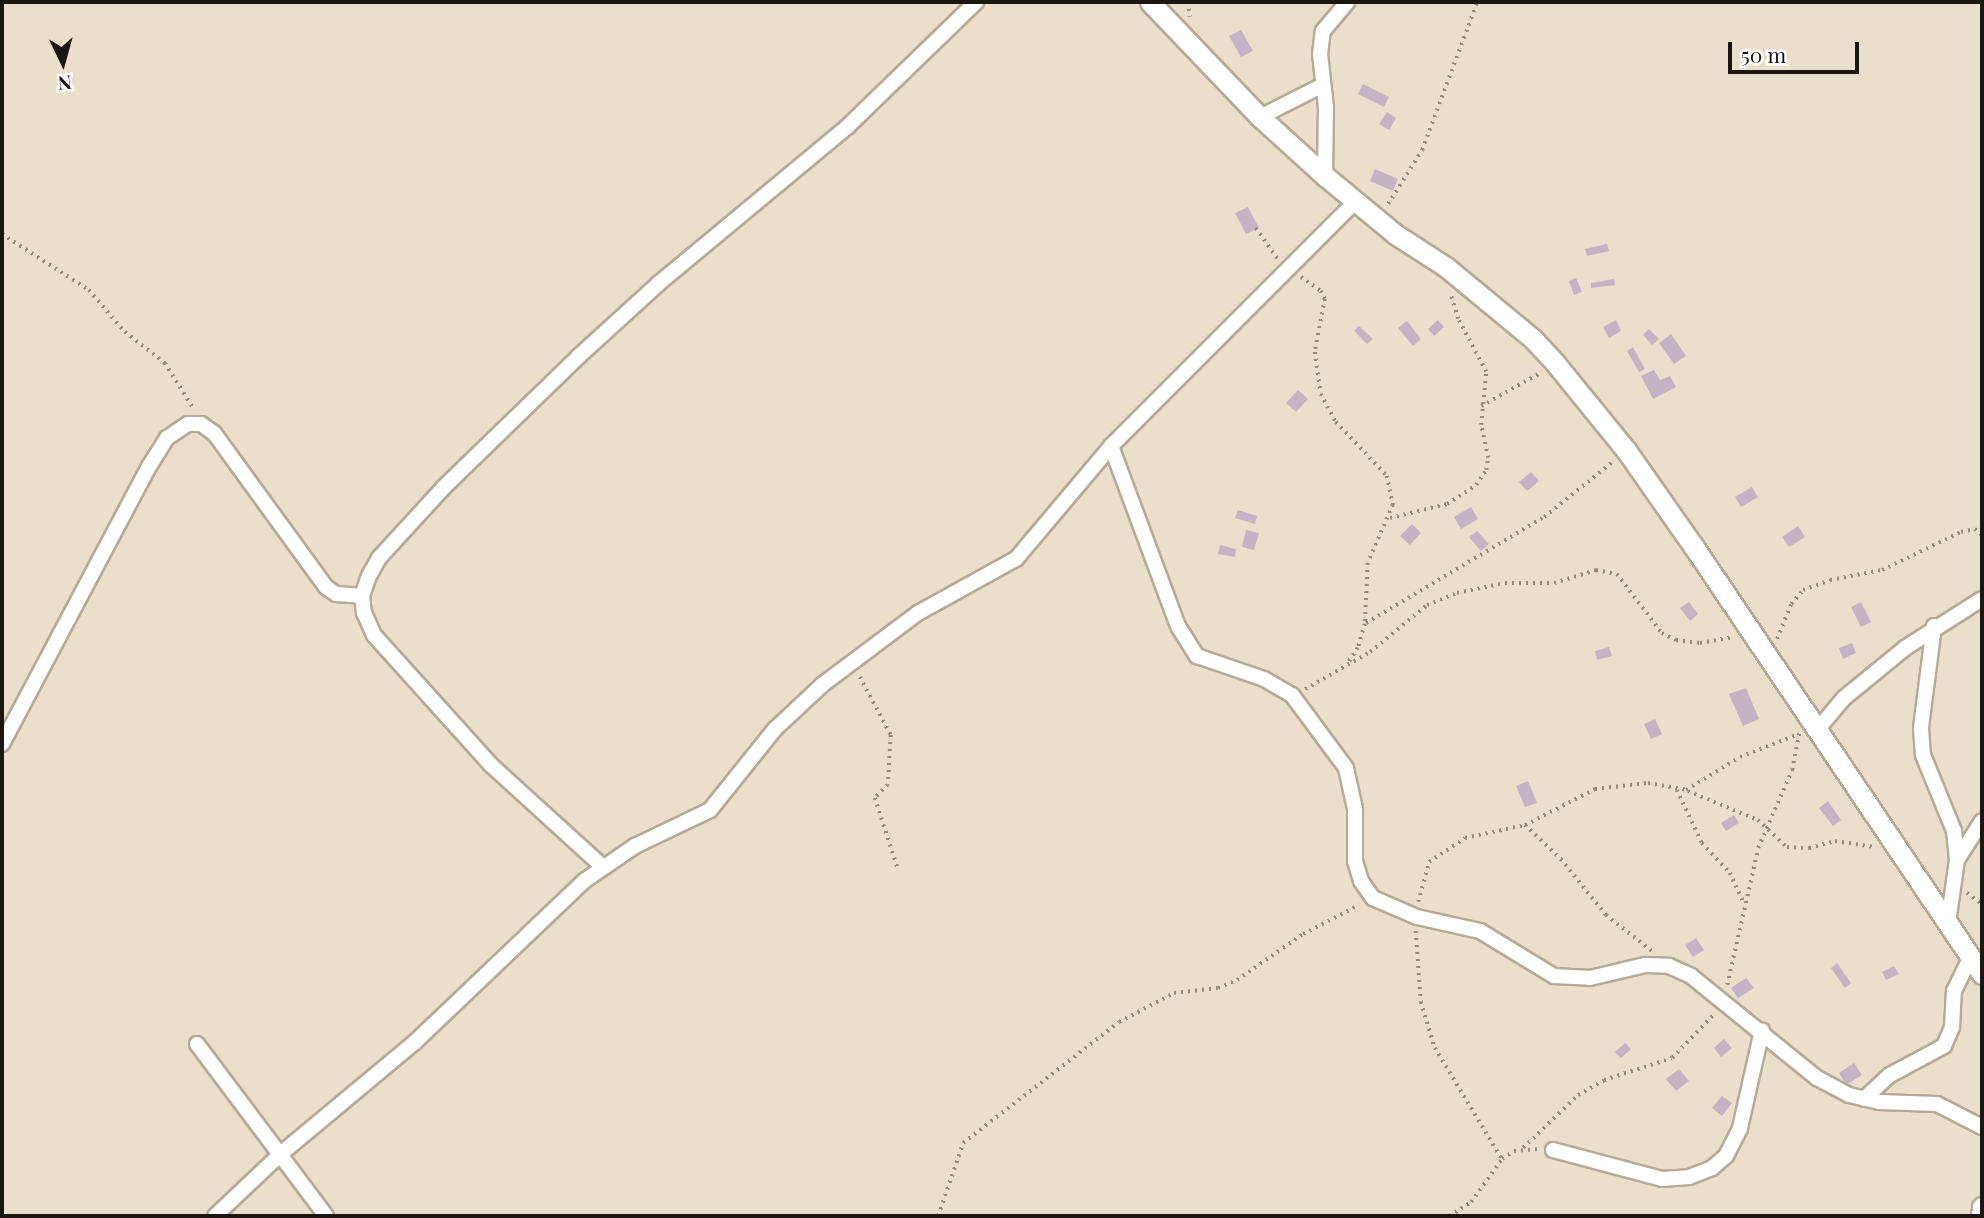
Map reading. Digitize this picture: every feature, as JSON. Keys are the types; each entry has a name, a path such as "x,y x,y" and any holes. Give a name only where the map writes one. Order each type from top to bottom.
{"street":[{"path":"602,866 525,799 374,635 363,613 362,596 379,558 408,525 542,393 658,284 847,127 976,2"},
{"path":"1150,2 1260,117 1325,176 1376,218 1446,267 1533,339 1556,364 1626,450 1769,657 1808,732 1900,851 1982,974"},
{"path":"1325,176 1324,31 1347,2"},
{"path":"1260,117 1323,85"},
{"path":"215,1216 283,1153 415,1042 602,866 710,810 783,721 852,663 918,613 1016,559 1111,446 1290,270 1356,201"},
{"path":"2,744 150,465 179,429 201,424 214,433 327,587 336,594 362,596"},
{"path":"1111,446 1178,626 1197,656 1222,668 1264,679 1292,695 1346,768 1355,809 1355,861 1361,881 1373,898 1417,917 1480,931 1539,970 1569,979 1645,965 1670,966 1723,1000 1817,1078 1864,1099 1937,1104 1982,1127"},
{"path":"1808,732 1844,698 1934,626 1982,600"},
{"path":"1934,626 1921,728 1923,755 1954,831 1956,860 1948,923"},
{"path":"1956,860 1982,821"},
{"path":"1864,1099 1891,1075 1944,1046 1952,1027 1954,991 1970,956"},
{"path":"1553,1150 1662,1179 1689,1177 1712,1168 1726,1156 1740,1128 1762,1030"},
{"path":"197,1044 283,1153 326,1216"},
{"path":"1981,1216 1982,1206"}],"path":[{"path":"1376,218 1422,150 1477,2"},
{"path":"1256,228 1290,270 1321,291 1324,308 1315,352 1321,394 1336,422 1390,481 1390,518 1368,564 1365,624 1358,648 1346,667"},
{"path":"2,234 89,290 125,332 176,376 201,424"},
{"path":"1390,518 1447,503 1483,478 1488,458 1481,407 1487,382 1484,364 1458,319 1446,267"},
{"path":"1481,407 1556,364"},
{"path":"1365,624 1544,517 1626,450"},
{"path":"1769,657 1791,604 1803,590 1830,580 1882,570 1920,548 1970,529 1982,535"},
{"path":"1292,695 1346,667 1427,606 1457,593 1505,583 1554,583 1596,570 1617,575 1662,633 1676,640 1700,643 1752,632"},
{"path":"852,663 891,735 888,785 874,798 898,869"},
{"path":"1798,722 1808,732"},
{"path":"1686,790 1741,757 1808,732"},
{"path":"1449,1216 1471,1202 1502,1159 1523,1148 1557,1112 1593,1085 1654,1066 1685,1049 1723,1000 1765,825 1808,732"},
{"path":"1502,1159 1435,1048 1421,1002 1415,957 1418,888 1429,862 1443,850 1484,832 1525,825 1595,789 1648,783 1686,790 1765,825 1787,847 1809,848 1835,841 1900,851"},
{"path":"1677,790 1702,843 1730,873 1746,906"},
{"path":"1525,825 1561,859 1606,915 1670,966"},
{"path":"938,1216 963,1143 1119,1022 1174,993 1218,988 1237,980 1303,934 1373,898"},
{"path":"1523,1148 1553,1150"}],"building":[{"path":"1241,30 1253,51 1241,57 1229,36"},
{"path":"1363,84 1389,97 1384,107 1358,94"},
{"path":"1387,112 1396,118 1389,130 1379,124"},
{"path":"1375,169 1398,179 1393,191 1370,181"},
{"path":"1248,207 1259,228 1246,234 1235,213"},
{"path":"1607,244 1609,251 1587,256 1585,249"},
{"path":"1576,278 1582,292 1574,295 1569,281"},
{"path":"1614,279 1615,285 1591,288 1591,283"},
{"path":"1438,320 1444,327 1434,336 1428,329"},
{"path":"1616,320 1621,331 1609,338 1603,327"},
{"path":"1407,321 1421,339 1413,346 1398,328"},
{"path":"1359,326 1373,339 1367,344 1354,331"},
{"path":"1649,329 1659,339 1652,345 1643,335"},
{"path":"1671,334 1686,356 1674,364 1659,343"},
{"path":"1633,347 1645,369 1639,372 1627,351"},
{"path":"1654,370 1660,380 1670,376 1676,387 1653,399 1641,376"},
{"path":"1298,390 1308,399 1296,412 1286,403"},
{"path":"1531,472 1539,481 1527,491 1519,482"},
{"path":"1752,487 1758,497 1741,507 1735,497"},
{"path":"1471,507 1478,519 1461,529 1454,517"},
{"path":"1238,510 1257,516 1255,524 1235,518"},
{"path":"1412,524 1421,533 1410,545 1400,536"},
{"path":"1798,526 1805,537 1789,547 1782,537"},
{"path":"1246,530 1259,533 1254,550 1242,547"},
{"path":"1477,531 1489,544 1481,551 1469,537"},
{"path":"1220,545 1236,549 1235,557 1218,554"},
{"path":"1689,602 1698,614 1690,621 1680,608"},
{"path":"1861,602 1871,622 1861,627 1851,607"},
{"path":"1852,643 1856,653 1843,659 1839,648"},
{"path":"1609,647 1612,656 1597,660 1595,651"},
{"path":"1746,688 1759,719 1743,726 1729,694"},
{"path":"1655,719 1662,734 1651,739 1644,724"},
{"path":"1528,781 1537,803 1525,807 1516,786"},
{"path":"1828,801 1841,820 1833,826 1819,808"},
{"path":"1734,815 1739,823 1726,831 1721,823"},
{"path":"1696,938 1704,950 1693,957 1685,945"},
{"path":"1837,963 1851,983 1845,988 1831,968"},
{"path":"1894,966 1899,974 1886,980 1882,972"},
{"path":"1746,978 1754,988 1738,998 1731,988"},
{"path":"1724,1039 1732,1048 1721,1057 1714,1048"},
{"path":"1625,1043 1631,1049 1621,1058 1615,1052"},
{"path":"1854,1063 1862,1075 1846,1085 1839,1073"},
{"path":"1679,1069 1689,1081 1676,1091 1666,1079"},
{"path":"1722,1096 1732,1103 1722,1116 1712,1108"}]}
